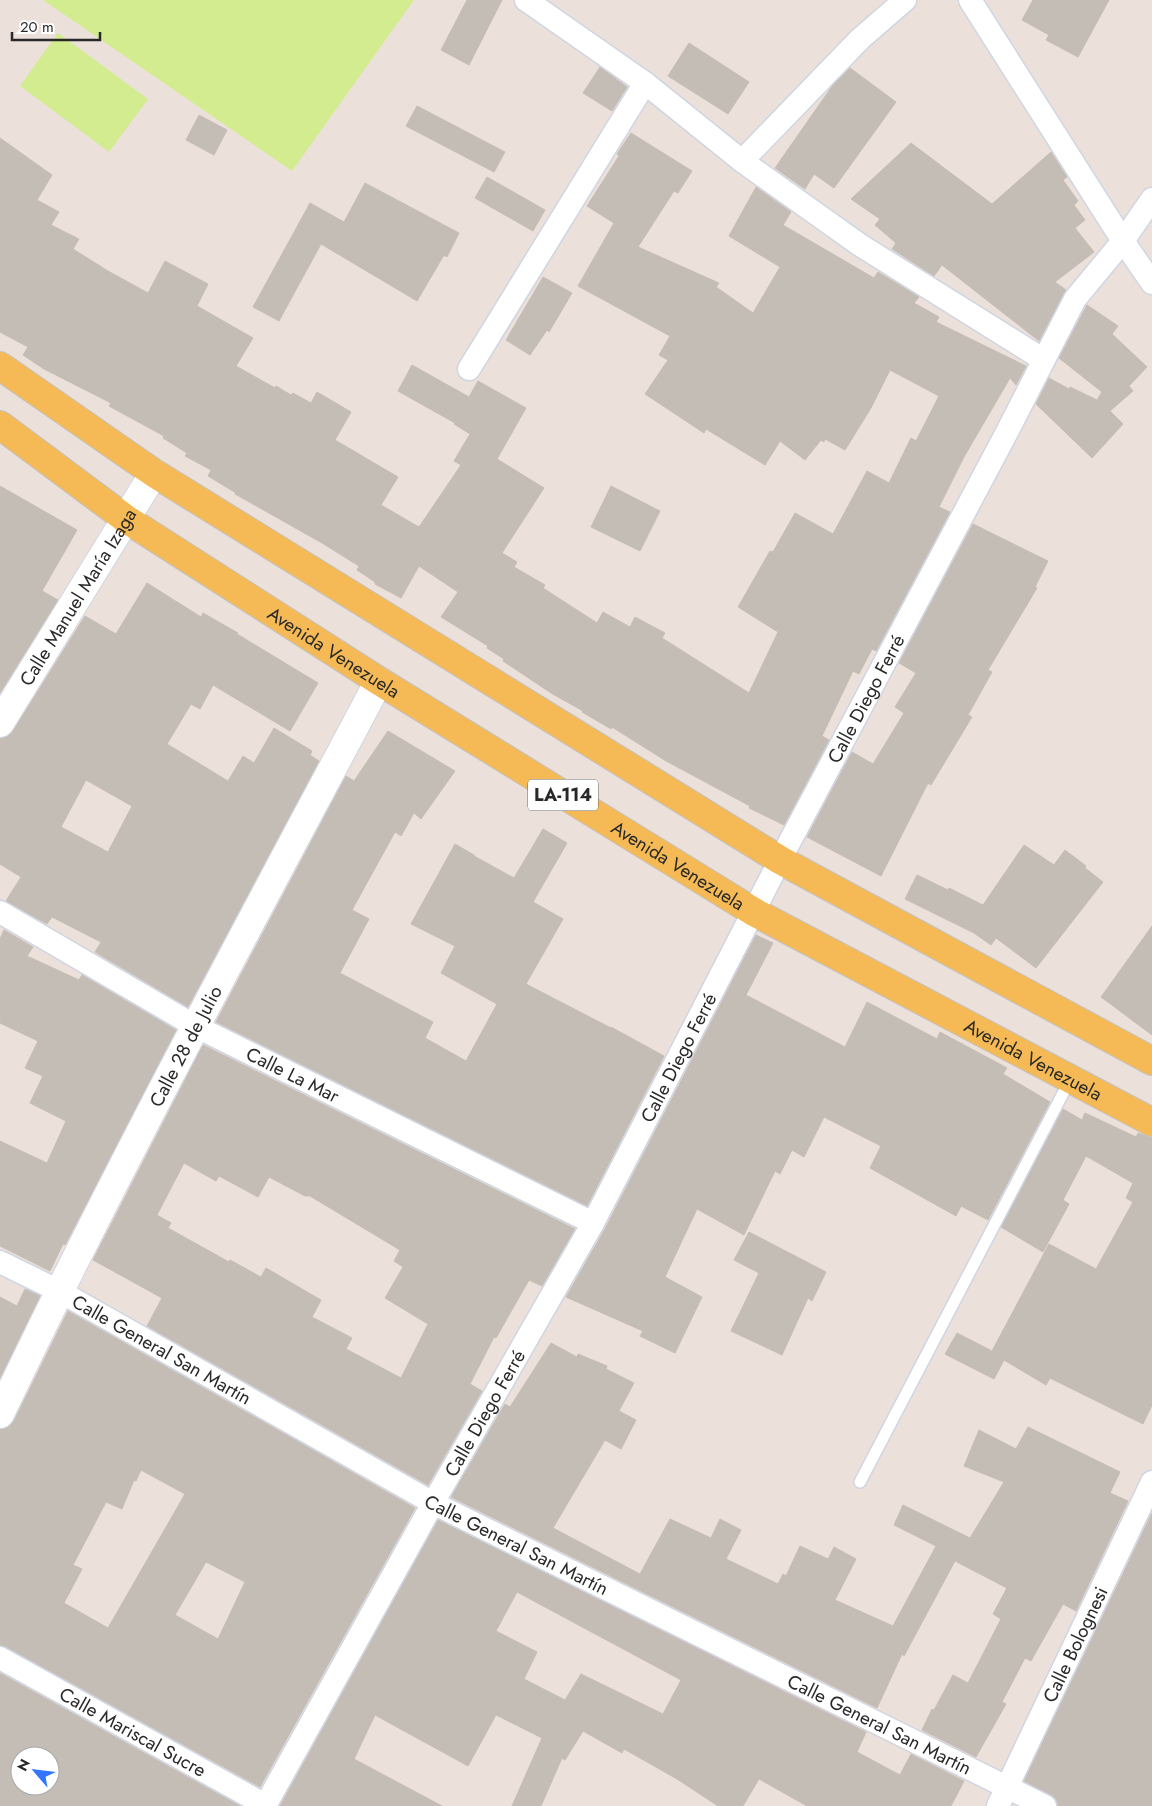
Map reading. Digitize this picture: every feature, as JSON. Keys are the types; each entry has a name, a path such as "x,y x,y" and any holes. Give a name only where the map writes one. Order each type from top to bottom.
{"main road":[{"name":"LA-114","path":"0,366 154,473 780,860 1152,1061"},
{"name":"Avenida Venezuela","path":"0,425 126,519 379,681 754,912 1152,1122"}],"street":[{"path":"526,0 645,83 742,161 860,245 1044,360"},
{"path":"742,161 860,39 905,0"},
{"path":"970,0 1123,241 1152,283"},
{"path":"469,369 645,83"},
{"name":"Calle Diego Ferré","path":"266,1806 433,1503 593,1223 780,860 1008,432 1075,300 1123,241 1152,199"},
{"name":"Calle Manuel María Izaga","path":"0,723 154,473"},
{"name":"Calle 28 de Julio","path":"0,1414 59,1291 195,1026 379,681"},
{"name":"Calle La Mar","path":"0,912 195,1026 593,1223"},
{"name":"Calle General San Martín","path":"0,1262 59,1291 433,1503 1003,1797 1045,1806"},
{"name":"Calle Bolognesi","path":"1003,1797 1152,1482"},
{"name":"Calle Mariscal Sucre","path":"0,1658 266,1806"}],"lane":[{"path":"860,1482 1070,1080"}],"green space":[{"path":"43,0 414,0 292,171"},
{"path":"58,33 148,99 109,152 20,86"}],"building":[{"path":"467,0 502,0 469,65 441,50"},
{"path":"1033,0 1109,0 1078,57 1046,40 1049,35 1022,20"},
{"path":"689,43 749,82 728,114 668,76"},
{"path":"600,67 627,87 612,111 583,93"},
{"path":"850,68 896,102 834,188 814,174 805,189 775,168 833,85"},
{"path":"417,106 505,152 494,172 406,126"},
{"path":"199,115 227,130 214,155 186,140"},
{"path":"631,133 692,171 678,193 674,191 638,247 719,283 716,287 753,313 780,267 729,236 756,187 791,212 783,225 874,278 878,272 919,297 914,303 939,317 936,322 1026,366 1016,385 1010,378 964,457 939,507 950,512 876,651 872,649 859,674 853,671 822,736 829,740 784,825 749,808 750,806 666,761 612,727 611,729 551,693 503,661 504,659 487,648 488,646 441,617 458,592 419,566 401,598 375,584 375,582 357,570 359,566 235,494 208,476 211,470 185,456 187,453 163,438 164,436 109,406 111,403 44,369 23,355 28,347 0,332 0,138 52,175 37,200 59,212 51,225 79,239 73,249 148,293 165,261 208,284 197,306 253,338 236,366 275,388 276,386 291,395 293,393 311,403 317,392 351,412 335,440 398,477 381,505 419,527 461,465 454,461 470,434 455,423 398,391 412,365 469,397 478,381 526,408 497,459 544,488 502,553 517,562 514,567 545,585 543,588 597,623 603,612 630,627 635,617 665,633 662,638 749,693 778,632 738,607 770,551 773,552 795,513 833,534 867,471 889,483 911,438 916,441 939,396 890,370 871,408 845,450 825,439 824,442 821,440 805,460 780,441 765,465 706,429 704,433 645,394 668,360 659,355 670,336 578,286 614,223 587,206 619,156 617,154"},
{"path":"911,143 992,204 1051,152 1067,177 1063,180 1078,201 1074,205 1085,220 1075,228 1094,252 1055,282 1066,290 1039,341 942,265 934,276 892,249 896,243 875,225 880,219 851,199"},
{"path":"487,177 545,210 533,231 475,198"},
{"path":"365,183 459,233 447,257 444,255 417,301 321,244 279,321 253,307 310,203 344,222"},
{"path":"543,277 572,293 549,332 547,330 530,355 506,340"},
{"path":"1087,305 1118,326 1112,334 1147,367 1129,386 1133,391 1110,411 1123,424 1092,458 1036,404 1049,378 1069,389 1070,387 1097,400 1102,392 1059,358"},
{"path":"0,486 77,530 42,591 58,600 0,693"},
{"path":"611,486 660,511 640,551 591,527"},
{"path":"973,524 1048,561 1035,587 1037,588 988,670 992,672 968,715 972,717 931,785 928,783 881,876 807,837 852,752 873,764 904,713 895,707 916,673 899,663"},
{"path":"147,583 201,617 203,613 238,633 318,683 290,731 213,685 200,709 191,704 167,744 228,781 243,756 254,763 274,728 312,751 310,755 319,761 188,1007 95,952 101,942 52,917 47,924 6,901 21,877 0,864 0,739 8,736 13,731 85,616 116,634","holes":["86,780 132,806 108,852 61,827"]},
{"path":"388,731 455,771 421,819 414,813 401,836 395,832 352,910 369,919 340,973 433,1022 425,1038 466,1061 497,1004 441,973 455,946 411,924 455,844 514,878 543,829 567,843 533,902 563,919 526,984 664,1056 587,1206 216,1022 346,776 354,781"},
{"path":"1024,845 1054,865 1065,850 1103,882 1036,968 996,938 991,945 974,933 905,899 917,875 983,905"},
{"path":"1152,926 1152,1035 1101,997"},
{"path":"4,930 33,947 27,956 79,980 82,975 176,1030 50,1271 0,1246 0,1141 47,1163 66,1121 30,1103 43,1076 25,1068 38,1041 0,1023 0,939"},
{"path":"756,935 773,943 746,995 845,1047 867,1002 937,1039 940,1032 1007,1068 1003,1074 1050,1102 988,1220 961,1206 956,1216 870,1168 881,1146 824,1117 804,1157 792,1150 780,1174 775,1171 744,1235 697,1209 665,1277 702,1297 675,1353 640,1336 643,1331 566,1297 605,1229"},
{"path":"203,1045 575,1229 542,1286 529,1280 496,1338 494,1337 470,1384 482,1391 428,1485 147,1326 162,1298 93,1260","holes":["184,1163 216,1181 219,1176 258,1197 269,1177 305,1196 310,1196 400,1250 394,1261 403,1267 385,1298 428,1324 401,1378 346,1349 352,1338 312,1317 321,1300 266,1268 261,1277 230,1260 229,1262 168,1228 171,1223 157,1215"]},
{"path":"1063,1109 1082,1120 1085,1113 1136,1137 1138,1133 1152,1138 1152,1405 1143,1424 1050,1378 1046,1385 1004,1360 994,1379 945,1354 957,1333 992,1351 1049,1244 1096,1269 1133,1202 1126,1198 1133,1183 1086,1156 1063,1200 1069,1204 1043,1252 1001,1227"},
{"path":"749,1232 826,1272 812,1301 808,1298 782,1355 731,1331 759,1273 734,1260"},
{"path":"25,1289 40,1296 0,1378 0,1297 17,1306"},
{"path":"68,1311 415,1508 260,1787 0,1645 0,1429 8,1427 14,1421","holes":["141,1470 185,1494 108,1628 64,1603 82,1569 73,1565 106,1502 122,1509 134,1480 136,1481","206,1562 245,1582 218,1639 175,1615"]},
{"path":"551,1343 577,1357 578,1354 607,1366 606,1369 634,1383 619,1411 636,1420 621,1449 605,1440 553,1528 640,1574 670,1519 711,1538 720,1519 741,1530 726,1559 778,1584 783,1574 786,1576 800,1546 828,1559 834,1547 856,1559 835,1600 893,1626 936,1546 894,1525 903,1505 970,1538 1004,1482 964,1466 979,1430 1016,1449 1028,1427 1120,1472 1110,1493 1128,1501 1076,1611 1063,1604 1031,1661 1025,1658 1002,1702 1006,1704 976,1757 922,1730 932,1709 934,1710 953,1675 968,1683 1001,1619 993,1614 1007,1588 955,1561 904,1656 902,1654 877,1708 451,1497 505,1404 510,1407"},
{"path":"1152,1513 1152,1806 1058,1806 1056,1799 1051,1795 1024,1781"},
{"path":"438,1520 866,1732 857,1752 900,1775 911,1754 964,1781 951,1806 807,1806 759,1779 743,1806 718,1806 677,1779 624,1749 622,1753 583,1731 565,1760 562,1758 541,1806 512,1806 542,1738 496,1715 468,1766 375,1715 354,1759 442,1806 280,1806","holes":["517,1592 681,1680 663,1714 581,1674 565,1700 524,1679 537,1652 496,1631"]},
{"path":"0,1673 240,1806 0,1806"}]}
